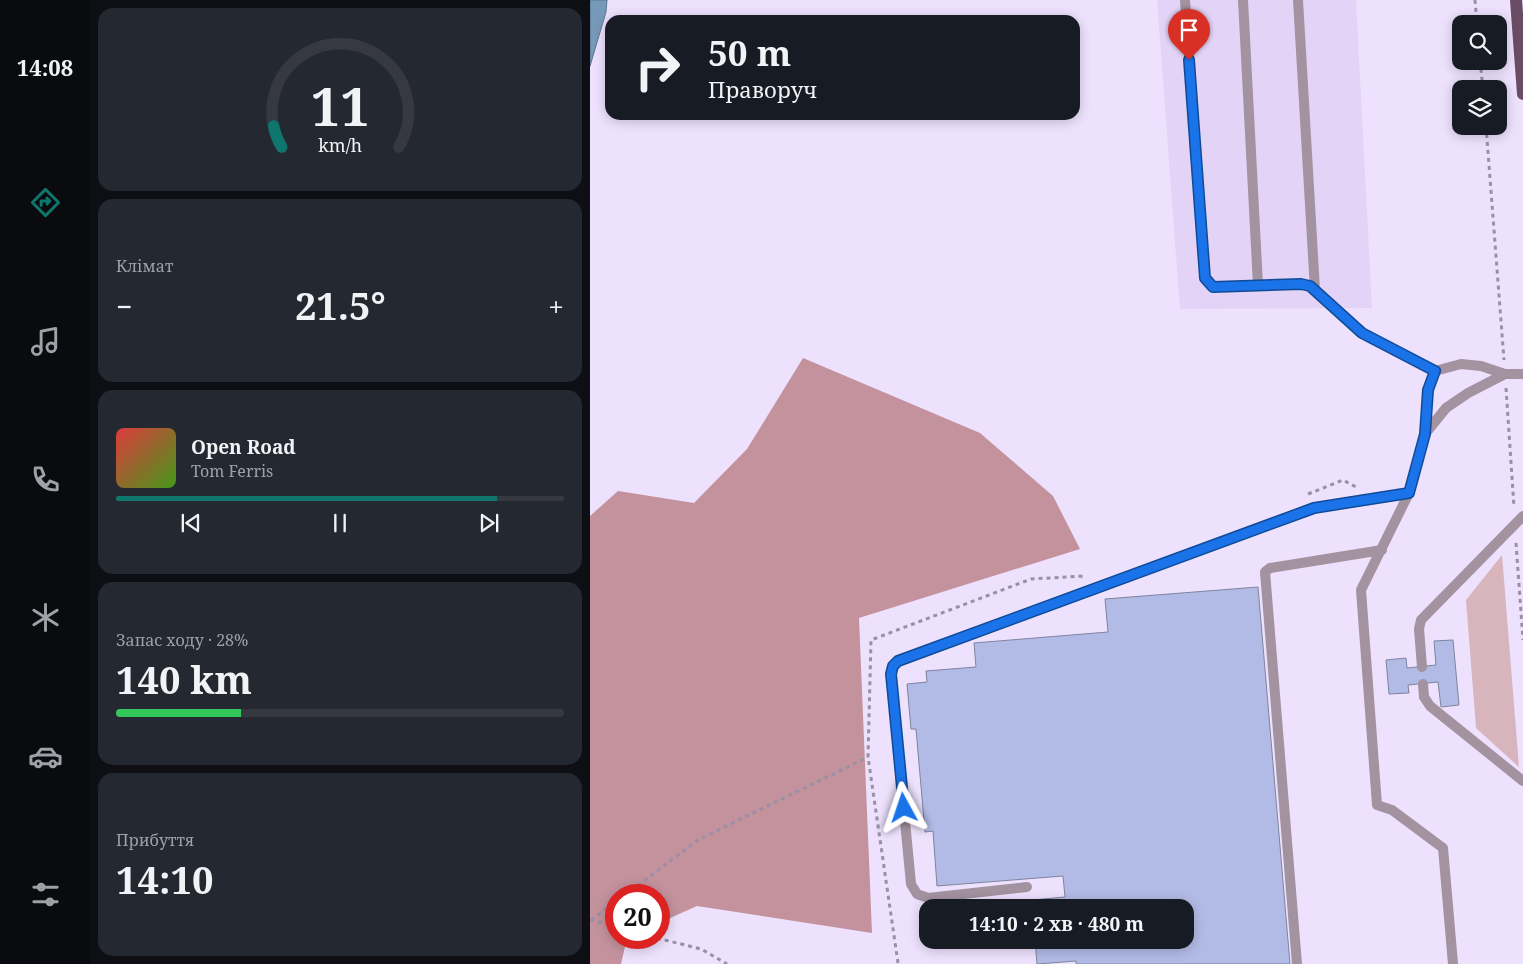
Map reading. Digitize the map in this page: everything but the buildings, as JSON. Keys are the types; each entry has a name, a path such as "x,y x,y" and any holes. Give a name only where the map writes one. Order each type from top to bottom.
{"main road":[{"path":"1516,0 1523,94"}],"lane":[{"path":"1185,0 1205,278 1213,287 1301,284 1315,290 1362,333 1435,371 1460,364 1481,366 1505,374 1523,374"},
{"path":"1243,0 1258,286"},
{"path":"1298,0 1315,290"},
{"path":"1435,371 1428,390 1425,434 1409,493 1361,590 1377,804 1392,810 1443,848 1453,964"},
{"path":"1425,434 1446,408 1468,392 1505,374"},
{"path":"1027,887 928,898 917,894 911,884 891,674 893,666 898,661 1314,508 1365,502 1409,493"},
{"path":"1422,667 1419,629 1421,620 1523,516"},
{"path":"1297,964 1265,572 1270,568 1382,550"},
{"path":"1423,684 1424,697 1430,706 1523,781"}],"path":[{"path":"1476,0 1477,15"},
{"path":"1487,135 1505,374"},
{"path":"1307,494 1343,480 1358,488 1365,502"},
{"path":"897,964 868,757 871,640 1031,579 1089,576"},
{"path":"640,884 698,840 868,757"},
{"path":"591,920 605,909"},
{"path":"591,920 605,923"},
{"path":"670,941 701,949 727,964"}],"shaded area":[{"path":"1157,0 1356,0 1372,308 1180,309"},
{"path":"803,358 980,433 1053,496 1080,549 859,618 872,933 697,906 670,918 670,884 605,884 605,949 624,949 621,964 590,964 590,516 618,491 694,503 747,449"},
{"path":"1502,555 1519,767 1476,728 1466,600"}],"water":[{"path":"590,0 607,0 606,12 590,66"}],"route":[{"path":"904,808 891,674 893,666 898,661 1314,508 1365,502 1409,493 1425,434 1428,390 1435,371 1362,333 1310,286 1301,284 1213,287 1205,278 1189,60"}]}
